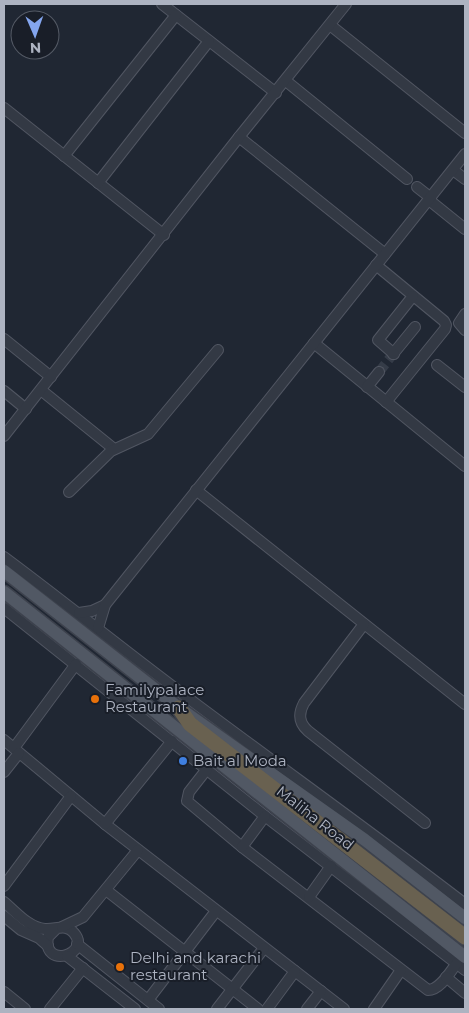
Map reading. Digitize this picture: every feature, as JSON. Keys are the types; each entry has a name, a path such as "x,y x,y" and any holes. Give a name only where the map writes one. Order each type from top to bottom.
{"highway":[{"path":"179,708 190,724 465,937"}],"main road":[{"name":"Maliha Road","path":"4,571 179,708 365,840 465,918"},
{"name":"Maliha Road","path":"4,592 462,963"}],"street":[{"path":"162,4 276,94"},
{"path":"4,436 346,4"},
{"path":"64,156 176,15"},
{"path":"330,25 465,133"},
{"path":"98,182 209,41"},
{"path":"286,81 406,179"},
{"path":"4,108 164,235"},
{"path":"239,137 385,254"},
{"path":"98,628 105,605 465,154"},
{"path":"453,170 465,179"},
{"path":"417,187 465,229"},
{"path":"376,265 444,321 446,327 386,402"},
{"path":"413,296 378,340 393,354 415,327"},
{"path":"465,314 458,323 465,330"},
{"path":"4,340 51,377"},
{"path":"314,344 465,466"},
{"path":"69,492 114,449 148,434 218,350"},
{"path":"437,365 465,387"},
{"path":"367,387 379,372"},
{"path":"41,390 114,449"},
{"path":"4,391 26,409"},
{"path":"196,490 465,704"},
{"path":"4,557 186,697 371,832 465,904"},
{"path":"79,613 92,611 105,605"},
{"path":"4,610 76,664 207,769 265,816 462,963 435,989 428,990 401,970 191,806 187,801 189,792 207,769"},
{"path":"364,624 304,703 300,710 302,726 425,823"},
{"path":"4,772 16,751 76,664"},
{"path":"4,740 105,824 344,1009"},
{"path":"105,824 172,741"},
{"path":"4,886 71,796"},
{"path":"242,847 265,816"},
{"path":"4,916 22,930 39,938 48,946 53,954 62,957 67,956 74,952 78,928 83,916 138,850"},
{"path":"309,897 331,866"},
{"path":"106,890 258,1009"},
{"path":"4,902 34,926 45,929 60,927 72,931 77,942 160,1009"},
{"path":"148,1000 216,911"},
{"path":"48,946 50,933 83,916"},
{"path":"217,1009 264,948"},
{"path":"67,956 135,1009"},
{"path":"50,1009 83,968"},
{"path":"374,1009 401,970"},
{"path":"267,1009 295,972"},
{"path":"446,977 465,993"},
{"path":"307,1009 321,991"},
{"path":"4,992 25,1009"}],"tunnel":[{"path":"379,372 393,354"}],"place":[{"name":"Familypalace Restaurant","path":"95,699"},
{"name":"Bait al Moda","path":"183,761"},
{"name":"Delhi and karachi restaurant","path":"120,967"}]}
